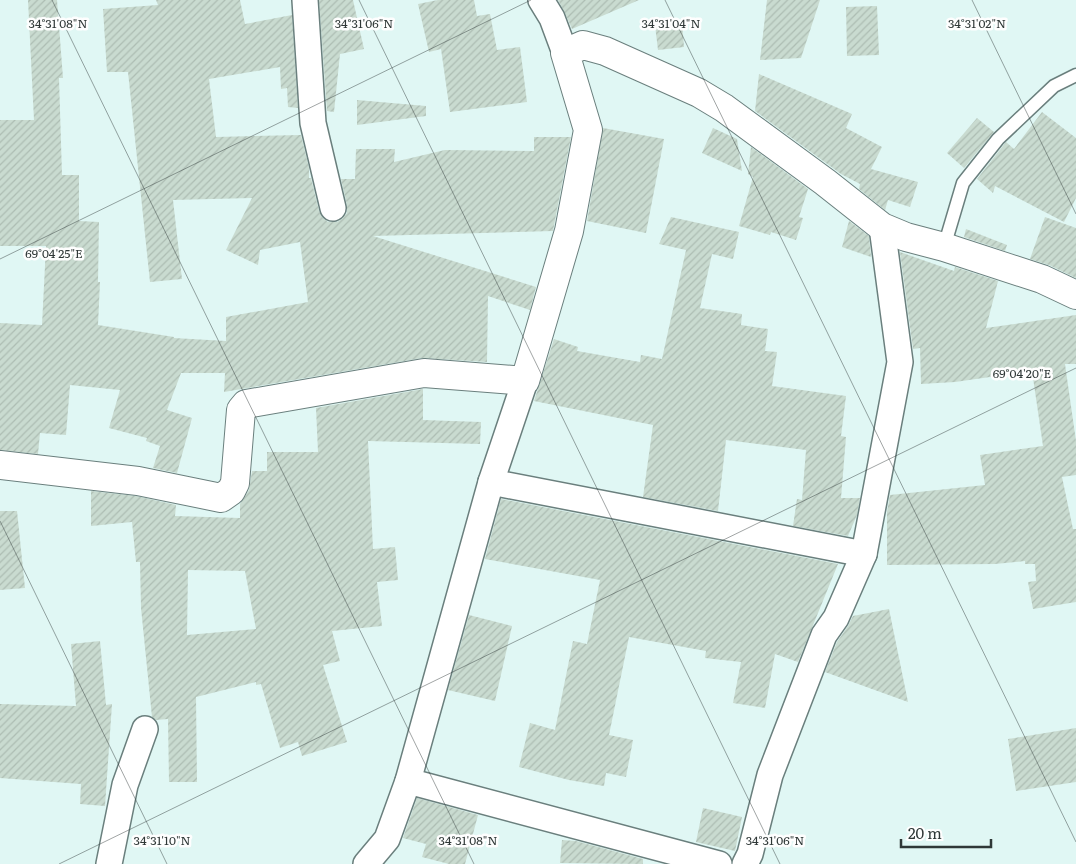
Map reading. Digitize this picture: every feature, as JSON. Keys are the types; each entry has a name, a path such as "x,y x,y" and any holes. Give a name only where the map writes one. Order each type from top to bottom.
{"street":[{"path":"305,0 313,123 333,208"},
{"path":"366,864 388,839 408,781 491,482 525,381 570,231 588,130 565,53 552,18 541,0"},
{"path":"565,53 583,45 605,50 699,93 724,108 825,182 882,227 906,237 944,247 1042,279 1076,295"},
{"path":"745,864 750,854 770,775 824,635 836,618 864,554 900,362 882,227"},
{"path":"0,465 138,481 221,498 231,491 235,483 241,410 246,404 424,373 525,381"},
{"path":"491,482 864,554"},
{"path":"109,864 125,784 145,729"},
{"path":"408,781 719,864"}],"lane":[{"path":"944,247 963,183 998,139 1054,86 1076,75"}],"building":[{"path":"28,0 57,0 63,78 59,78 62,175 79,175 79,221 99,222 98,282 100,282 98,325 174,338 226,341 226,317 308,302 300,242 260,250 258,265 226,250 252,198 173,200 182,279 150,282 128,72 107,72 103,9 158,5 156,0 240,0 245,24 292,15 298,108 288,107 287,88 281,89 280,67 209,79 216,137 301,135 309,168 309,178 311,178 319,211 328,222 337,222 347,213 341,179 355,179 356,149 395,149 394,162 445,150 534,151 534,137 571,137 553,231 373,236 536,287 530,310 488,296 487,362 422,358 224,392 225,373 181,373 167,410 192,418 177,473 153,468 160,446 146,441 147,438 109,428 120,390 70,385 66,435 40,433 38,454 0,450 0,323 42,325 46,246 0,246 0,120 34,120"},
{"path":"319,0 353,0 364,49 340,54 334,112 327,111"},
{"path":"438,0 474,0 477,16 490,14 497,50 520,47 527,102 450,112 441,49 429,52 418,4"},
{"path":"558,0 639,0 572,29"},
{"path":"767,0 820,0 801,58 760,60"},
{"path":"877,6 879,55 847,56 846,7"},
{"path":"682,22 684,47 658,50 655,25"},
{"path":"759,74 852,114 846,128 882,147 871,169 918,182 910,207 888,200 885,210 859,189 860,184 841,174 755,111"},
{"path":"357,100 426,106 426,116 357,125"},
{"path":"1042,112 1076,138 1076,198 1064,222 995,186 993,193 977,179 1006,142 1014,149"},
{"path":"977,118 994,132 964,168 947,153"},
{"path":"603,128 664,139 646,233 587,221"},
{"path":"713,128 737,139 742,171 702,153"},
{"path":"751,147 808,189 799,217 803,218 796,240 771,232 770,235 739,226 753,177 748,174"},
{"path":"671,217 739,232 733,259 712,254 700,308 742,314 741,325 768,329 765,351 777,352 772,386 846,396 841,436 846,437 841,498 860,498 857,515 848,536 793,526 797,499 802,500 806,450 726,440 718,511 643,497 653,425 534,401 554,339 578,347 577,351 640,362 641,355 662,359 686,250 659,244"},
{"path":"1045,217 1076,228 1076,278 1049,265 1030,259"},
{"path":"849,221 869,236 871,257 842,247"},
{"path":"966,229 1007,245 1005,251 964,237"},
{"path":"900,252 954,271 955,267 998,281 986,328 1076,315 1076,364 1065,364 1076,441 1076,475 1062,477 1073,529 1076,529 1076,602 1033,609 1028,582 1036,581 1035,564 1025,564 1025,561 995,564 887,565 887,512 890,495 985,485 980,455 1043,446 1032,371 955,382 921,384 920,348 913,349"},
{"path":"423,389 423,420 481,422 480,444 368,441 373,549 395,547 398,580 377,582 382,626 332,631 340,661 323,665 347,742 302,756 298,742 280,748 261,684 256,685 256,682 196,697 197,782 169,782 168,719 156,720 152,717 141,608 140,562 136,562 132,522 91,526 91,491 136,496 176,505 175,516 240,518 240,504 249,490 252,471 267,471 267,452 318,452 316,408","holes":["188,570 245,571 256,629 187,635"]},
{"path":"501,499 838,564 798,662 775,654 765,708 733,703 741,662 705,658 706,651 629,637 609,735 633,740 626,777 606,773 604,786 569,780 519,767 530,723 555,730 573,641 587,644 600,580 485,559"},
{"path":"0,511 17,511 25,588 0,590"},
{"path":"889,609 908,702 825,672 837,642 853,616"},
{"path":"469,615 512,626 495,701 448,690"},
{"path":"100,641 106,705 112,704 105,806 80,804 81,784 0,778 0,704 76,706 71,644"},
{"path":"1076,728 1076,782 1016,791 1008,739"},
{"path":"417,798 478,815 465,864 449,864 422,857 426,844 403,838"},
{"path":"703,808 742,817 735,851 696,842"},
{"path":"562,840 576,841 643,859 643,864 560,863"}]}
